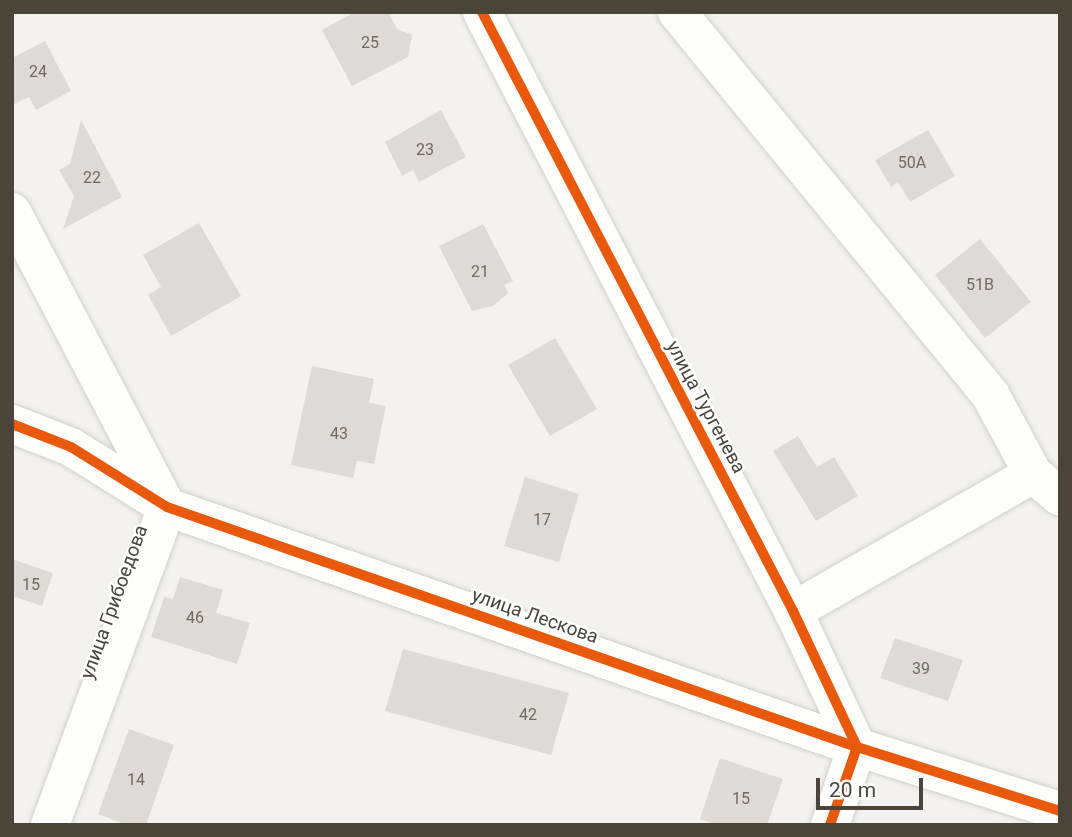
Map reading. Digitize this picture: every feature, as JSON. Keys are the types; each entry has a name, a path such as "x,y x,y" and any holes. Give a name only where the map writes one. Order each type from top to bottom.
{"street":[{"name":"улица Тургенева","path":"482,12 793,611 858,747"},
{"path":"677,12 991,396 1046,486 793,611"},
{"name":"улица Грибоедова","path":"12,212 167,507 50,825"},
{"name":"улица Лескова","path":"12,424 71,447 167,507 858,747 1060,811"},
{"path":"830,825 858,747"}],"building":[{"path":"355,12 388,12 397,29 412,35 408,57 352,86 322,30"},
{"path":"45,41 71,91 36,110 29,97 12,105 12,58"},
{"path":"441,110 466,157 419,182 413,170 402,176 385,142"},
{"path":"81,120 122,197 63,229 74,196 59,170 70,164"},
{"path":"928,130 955,176 910,202 898,182 891,187 875,160"},
{"path":"199,223 241,296 171,336 148,295 161,287 143,255"},
{"path":"483,224 513,281 504,285 508,293 493,306 472,311 439,246"},
{"path":"980,239 1031,302 985,338 935,275"},
{"path":"555,338 597,409 550,436 508,365"},
{"path":"312,366 374,379 369,403 386,406 374,464 357,461 353,478 291,465"},
{"path":"798,436 817,467 834,457 858,496 816,521 773,451"},
{"path":"525,477 579,494 559,562 504,546"},
{"path":"12,559 53,573 42,606 12,596"},
{"path":"180,577 223,590 216,613 250,623 237,664 151,637 164,597 173,599"},
{"path":"895,638 963,660 948,701 880,678"},
{"path":"403,649 569,693 551,755 385,711"},
{"path":"129,729 174,745 146,825 127,825 98,814"},
{"path":"720,758 783,779 767,825 717,825 700,819"}],"cycle path":[{"path":"482,12 793,611 857,747 830,825"},
{"path":"12,424 71,447 167,507 857,747 1060,811"}]}
